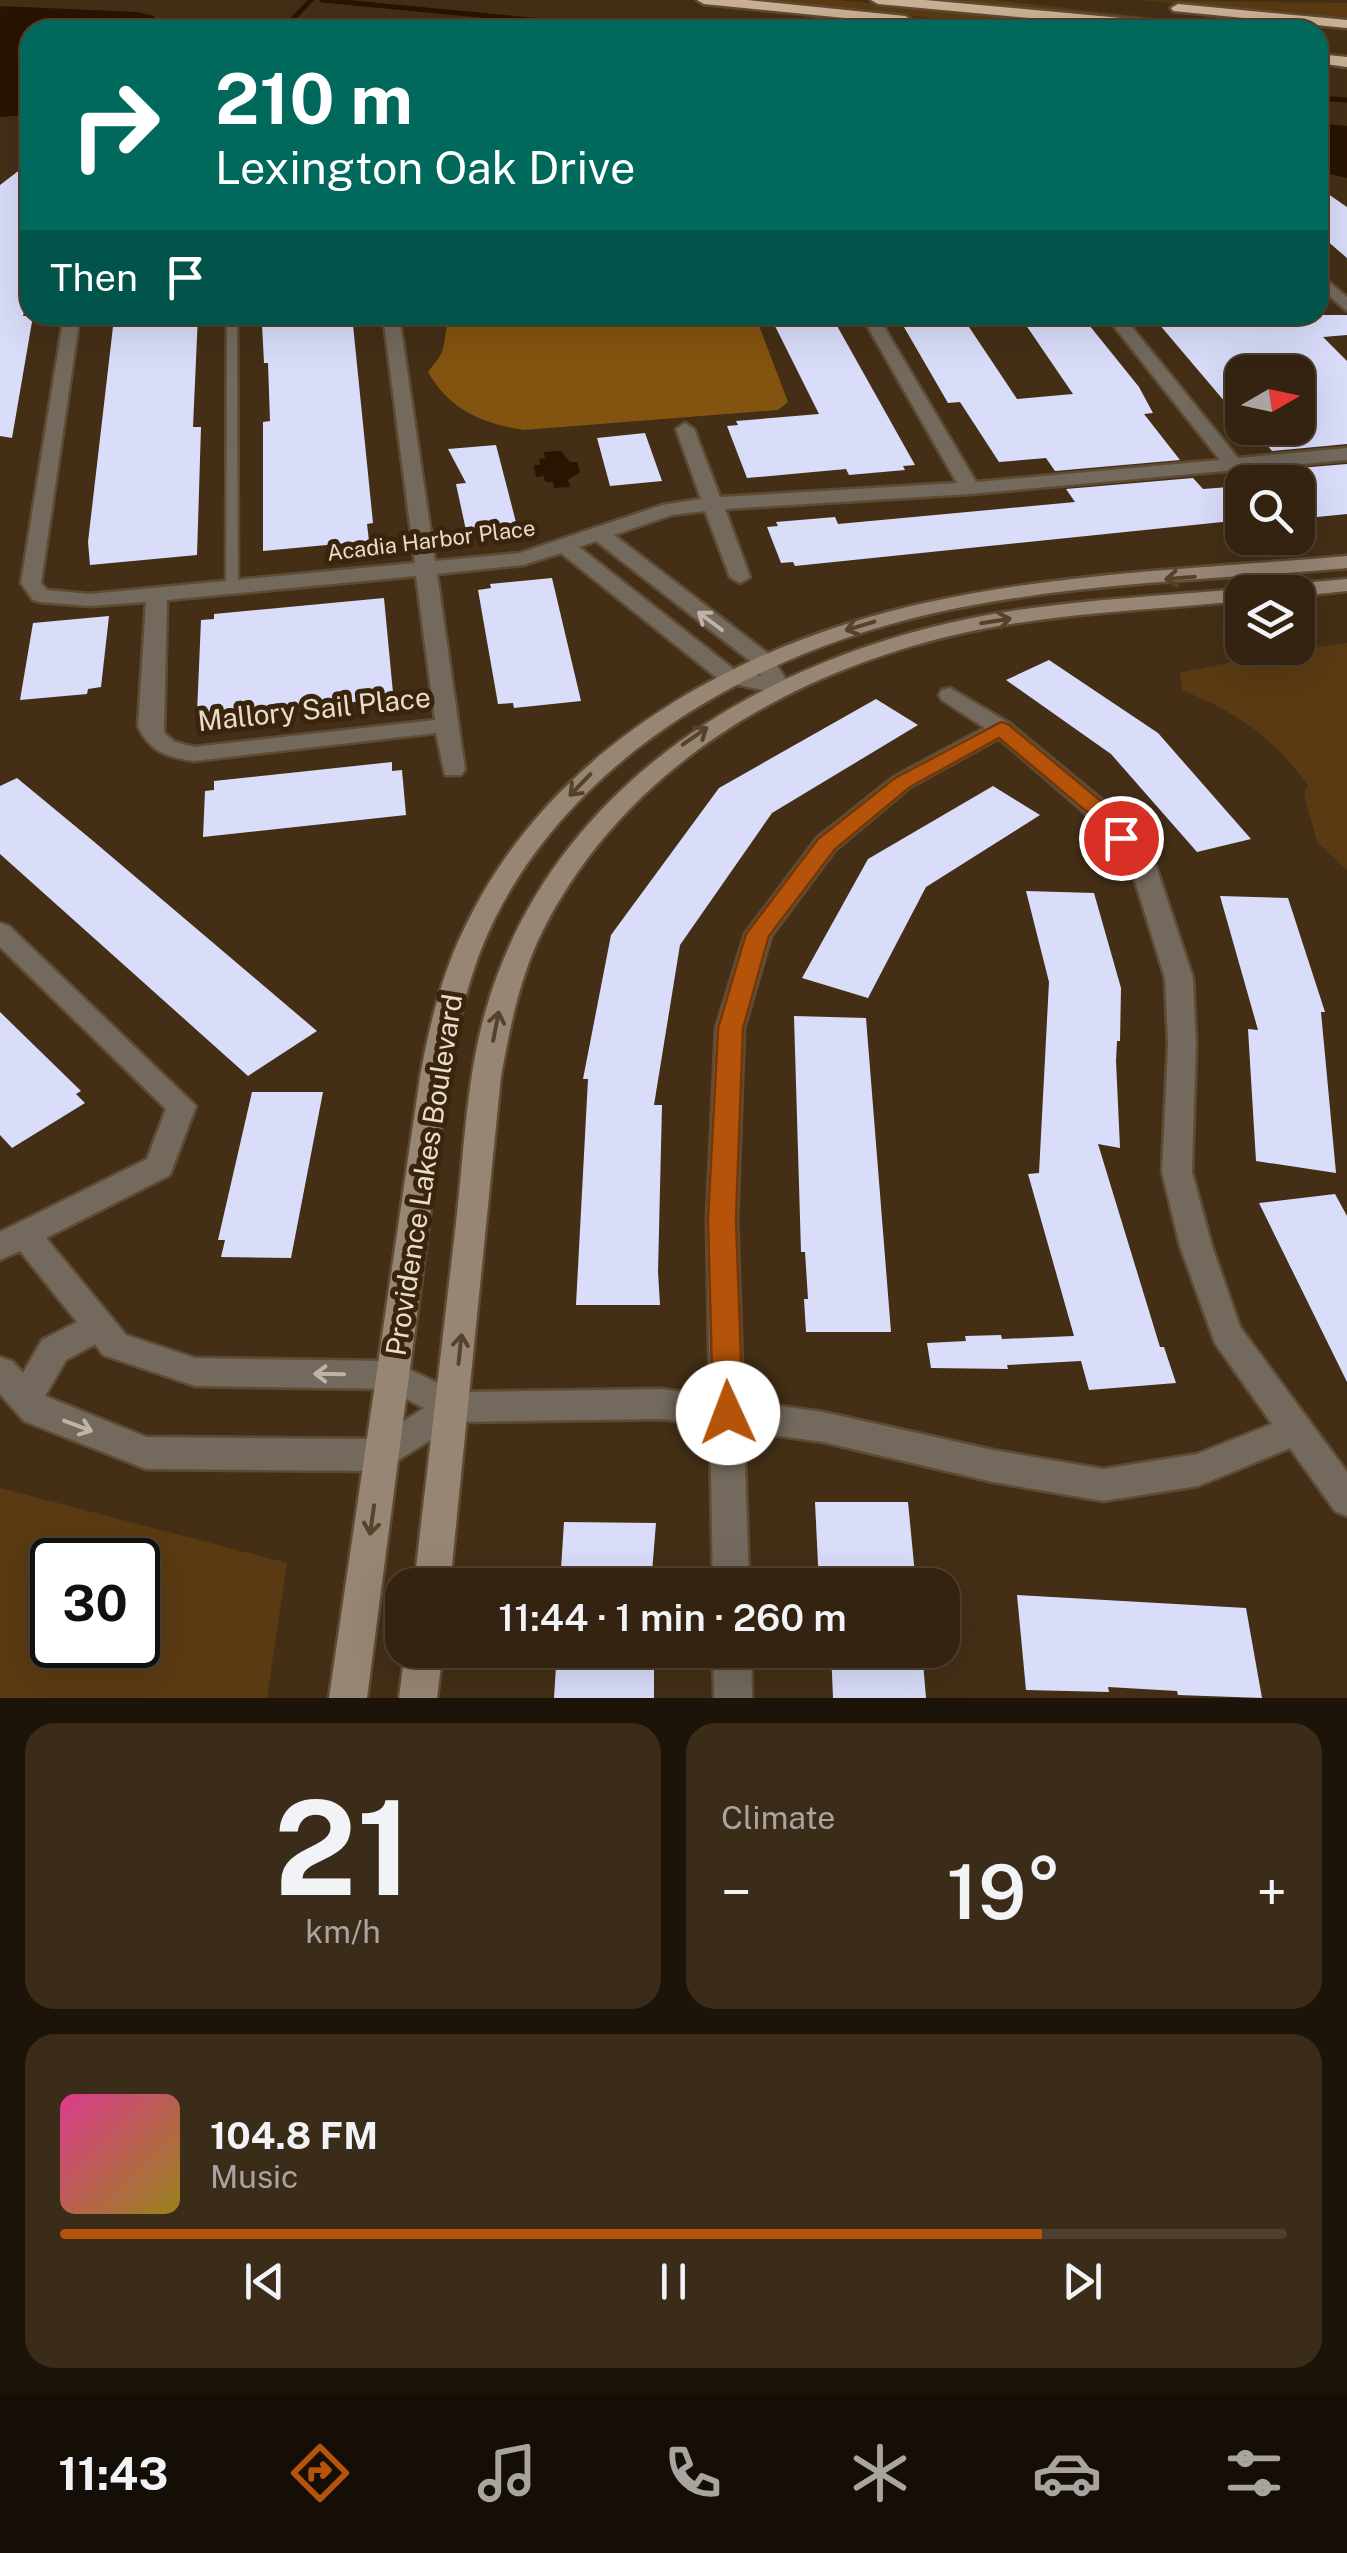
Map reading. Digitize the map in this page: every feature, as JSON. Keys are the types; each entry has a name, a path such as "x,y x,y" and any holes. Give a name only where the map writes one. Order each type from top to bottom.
{"highway":[{"path":"704,0 904,20"},
{"path":"878,0 1098,20"},
{"path":"1029,0 1201,20"},
{"path":"1168,8 1302,20"}],"street":[{"path":"1328,288 1347,306"},
{"name":"Acadia Harbor Place","path":"70,325 31,583 40,596 61,600 158,595 523,558 669,509 712,504 970,488 1225,466"},
{"path":"392,325 454,770"},
{"path":"875,325 970,488"},
{"path":"1120,325 1234,465"},
{"path":"685,429 740,577"},
{"name":"Acadia Harbor Place","path":"1234,465 1347,454"},
{"path":"599,533 762,660 780,687"},
{"path":"564,546 729,676 780,687"},
{"name":"Providence Lakes Boulevard","path":"348,1698 390,1375 440,1040 450,997 479,926 530,843 590,774 656,722 729,676 762,660 861,625 974,599 1347,562"},
{"path":"610,582 642,568"},
{"path":"1315,588 1347,585"},
{"name":"Mallory Sail Place","path":"158,595 150,726 154,738 166,748 194,754 448,724"},
{"name":"Providence Lakes Boulevard","path":"434,1568 487,1076 500,1010 532,922 562,870 621,798 689,740 780,687 875,649 960,627 1046,613 1225,597"},
{"path":"950,695 1001,728 1100,811 1143,866 1178,978 1182,1044 1177,1172 1192,1228 1226,1333 1347,1500"},
{"path":"731,1568 722,1219 730,1028 758,934 826,844 902,782 1001,728"},
{"path":"0,932 182,1106 159,1167 12,1240 115,1346 195,1372 390,1375 454,1407 662,1404 728,1413 824,1427 993,1466 1103,1485 1198,1470 1294,1431"},
{"path":"26,1398 54,1350 98,1326"},
{"path":"0,1371 36,1410 146,1452 380,1456 454,1407"},
{"path":"418,1698 422,1668"},
{"path":"732,1668 733,1698"}],"lane":[{"path":"232,325 232,587"}],"shaded area":[{"path":"752,0 837,0 1053,20 954,20"},
{"path":"911,0 993,0 1173,20 1132,20"},
{"path":"1140,0 1347,3 1347,19"},
{"path":"0,6 154,16 155,20 20,20 20,116 0,117"},
{"path":"1328,124 1347,126 1347,178 1328,173"},
{"path":"759,325 788,402 778,410 524,430 468,413 437,385 428,372 442,352 447,328"},
{"path":"561,451 570,462 577,462 580,472 568,480 570,487 554,488 553,482 545,482 544,476 536,477 534,465 540,465 544,452"},
{"path":"1347,643 1347,870 1317,842 1304,794 1308,785 1280,752 1252,728 1182,690 1180,673 1225,663 1315,665 1315,647"},
{"path":"0,1488 287,1563 267,1698 0,1698"}],"building":[{"path":"20,170 20,325 31,325 12,438 0,436 0,185"},
{"path":"1328,194 1347,207 1347,258 1328,242"},
{"path":"1328,315 1347,315 1347,335 1323,337 1347,361 1347,444 1272,451 1267,445 1315,445 1315,355 1225,355 1225,402 1160,325 1328,325"},
{"path":"113,325 198,325 193,427 201,427 197,555 90,565 88,542"},
{"path":"262,325 353,325 373,523 367,524 369,541 263,551 263,422 270,421 268,363 264,363"},
{"path":"837,325 915,465 903,466 905,470 849,475 846,469 747,478 727,426 738,425 736,421 819,414 775,326"},
{"path":"903,325 968,325 1017,399 1073,394 1026,325 1089,325 1139,387 1153,413 1144,414 1180,460 1055,471 1046,458 999,462 960,402 948,403"},
{"path":"645,433 662,481 610,486 597,438"},
{"path":"496,445 518,530 467,535 456,484 466,483 448,449"},
{"path":"1347,464 1347,514 1315,517 1315,467"},
{"path":"1193,478 1203,489 1225,487 1225,522 795,566 793,562 781,563 767,527 778,526 776,522 835,517 838,524 1075,502 1066,489"},
{"path":"552,578 581,701 514,708 513,703 498,704 478,590 491,588 490,584"},
{"path":"384,598 393,693 380,694 380,699 278,711 211,717 212,712 197,713 201,620 214,619 214,614"},
{"path":"109,616 101,687 88,689 87,694 20,700 33,623"},
{"path":"1049,660 1158,733 1251,839 1197,852 1111,754 1006,680"},
{"path":"876,699 918,725 772,813 680,945 654,1105 662,1105 660,1305 576,1305 588,1079 583,1079 611,935 719,788"},
{"path":"392,762 392,771 402,770 406,815 203,837 205,791 214,790 214,781"},
{"path":"17,778 317,1031 248,1076 0,854 0,786"},
{"path":"993,786 1040,815 926,887 868,998 802,978 868,859"},
{"path":"1026,891 1094,893 1121,988 1116,1061 1120,1148 1098,1144 1160,1347 1164,1347 1176,1383 1089,1390 1081,1361 1007,1365 1008,1369 931,1368 927,1343 966,1341 965,1336 1074,1336 1028,1174 1039,1173 1049,982"},
{"path":"1220,896 1288,898 1325,1012 1321,1012 1336,1173 1256,1161 1248,1029 1258,1030"},
{"path":"0,1012 81,1091 76,1094 85,1103 12,1148 0,1135"},
{"path":"794,1016 866,1018 891,1332 806,1332 804,1299 808,1299 805,1252 801,1252"},
{"path":"252,1092 323,1092 291,1258 221,1257 225,1240 218,1240"},
{"path":"1335,1194 1347,1216 1347,1382 1259,1203"},
{"path":"815,1502 908,1502 914,1568 818,1568"},
{"path":"564,1522 656,1523 652,1568 561,1568"},
{"path":"1017,1595 1246,1608 1262,1698 1108,1687 1109,1692 1026,1690"},
{"path":"556,1668 654,1668 654,1698 554,1698"},
{"path":"832,1668 924,1668 926,1698 833,1698"}],"waterway":[{"path":"292,20 311,0"},
{"path":"322,0 532,20"},
{"path":"1328,99 1347,100"}],"route":[{"path":"728,1413 722,1219 730,1028 758,934 826,844 902,782 964,752 1001,728 1100,811 1121,838"}]}
